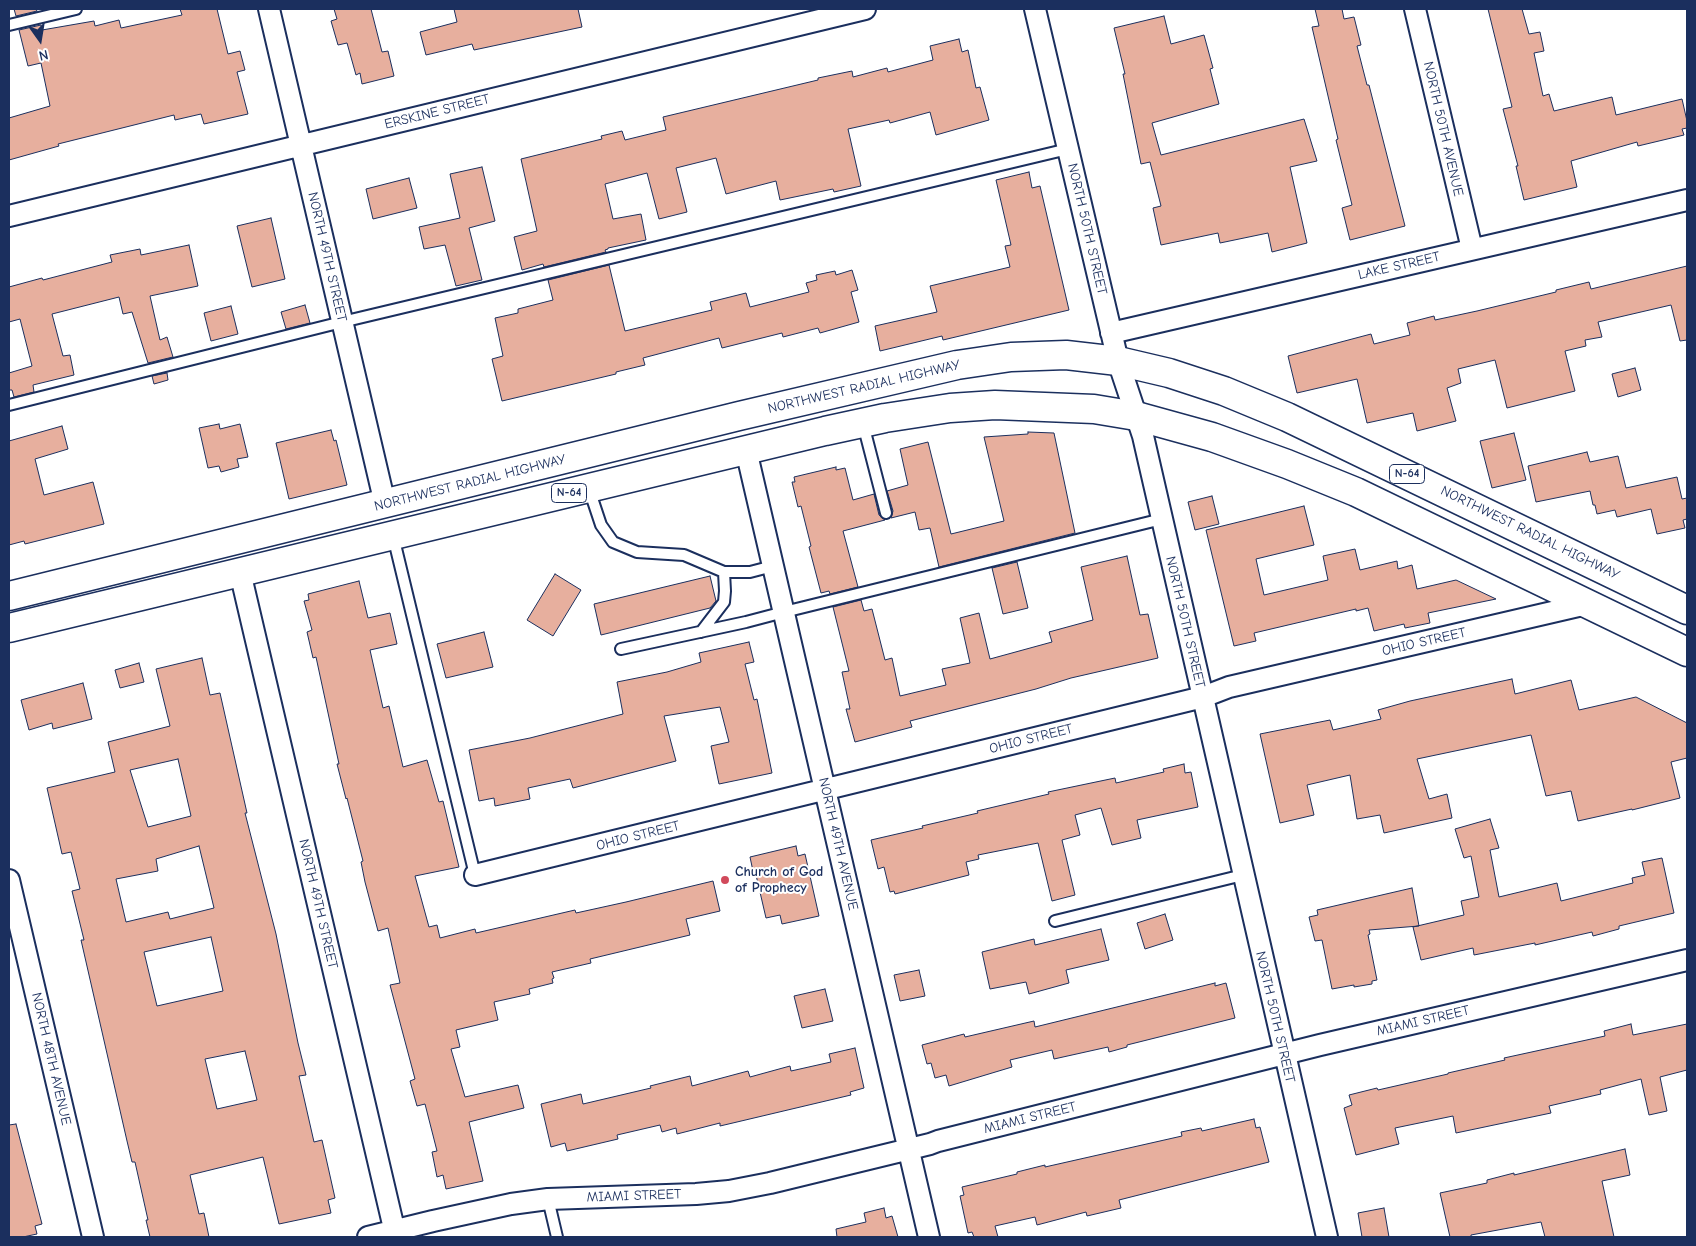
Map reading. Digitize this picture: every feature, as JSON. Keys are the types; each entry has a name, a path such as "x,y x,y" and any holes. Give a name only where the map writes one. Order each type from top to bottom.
{"main road":[{"name":"NORTHWEST RADIAL HIGHWAY","path":"9,596 739,416 957,365 1011,357 1066,355 1118,361 1169,373 1206,385 1287,417 1687,610"},
{"name":"N-64","path":"9,628 825,431 885,418 995,405 1094,408 1136,416 1212,437 1287,464 1356,492 1687,652"}],"street":[{"name":"NORTH 49TH STREET","path":"269,9 385,504"},
{"name":"ERSKINE STREET","path":"9,216 866,9"},
{"name":"NORTH 50TH STREET","path":"1035,9 1118,361 1143,436 1326,1237"},
{"name":"NORTH 50TH AVENUE","path":"1415,9 1472,249"},
{"name":"LAKE STREET","path":"1111,333 1687,200"},
{"name":"NORTH 49TH AVENUE","path":"746,450 928,1237"},
{"name":"NORTH 49TH STREET","path":"240,572 395,1234"},
{"name":"OHIO STREET","path":"475,875 1202,697 1229,687 1587,604"},
{"name":"NORTH 48TH AVENUE","path":"9,880 93,1237"},
{"name":"MIAMI STREET","path":"368,1237 395,1234 433,1221 511,1204 548,1199 729,1191 770,1183 1320,1045 1687,960"}],"lane":[{"path":"9,25 76,9"},
{"path":"9,405 342,322 1068,149"},
{"path":"862,423 886,513"},
{"path":"589,488 601,525 613,542 637,552 684,555 724,572 750,572 773,566"},
{"path":"621,649 746,622 1162,519"},
{"path":"392,535 475,875"},
{"path":"701,632 724,602 724,572"},
{"path":"1056,921 1243,875"},
{"path":"548,1199 557,1237"}],"building":[{"path":"14,9 36,9 37,11 16,16"},
{"path":"180,9 217,9 228,54 240,51 245,70 237,72 248,114 204,124 201,114 175,120 174,115 58,144 59,146 9,160 9,118 50,106 41,63 28,66 19,30 41,25 42,30 94,21 95,26 119,20 121,28 182,15"},
{"path":"334,9 371,9 382,52 388,51 394,76 362,84 360,73 356,75 347,43 338,45 331,21 337,19"},
{"path":"454,9 578,9 582,27 474,50 472,44 426,55 420,32 457,22"},
{"path":"1315,9 1342,9 1344,19 1354,17 1361,45 1357,46 1367,85 1369,85 1405,226 1350,240 1342,208 1352,205 1312,27 1319,26"},
{"path":"1488,9 1522,9 1529,34 1540,32 1544,51 1534,53 1543,96 1549,94 1554,111 1612,97 1616,115 1682,99 1687,121 1687,128 1682,129 1684,135 1638,146 1637,142 1571,161 1577,187 1524,200 1516,166 1518,166 1503,109 1512,107"},
{"path":"1164,16 1171,44 1204,35 1213,68 1210,69 1219,104 1152,123 1161,155 1304,119 1317,161 1290,167 1307,243 1272,252 1268,233 1220,243 1218,233 1161,245 1153,208 1161,206 1150,162 1141,164 1123,74 1125,74 1114,28"},
{"path":"959,39 962,52 968,50 976,88 980,87 989,120 936,135 930,112 890,123 889,120 848,129 861,186 834,192 833,189 780,200 776,181 726,194 716,158 676,168 687,212 659,219 647,173 605,184 613,219 641,214 646,240 608,248 605,250 606,252 544,267 543,264 522,270 514,237 537,231 521,159 602,139 601,136 622,131 625,140 666,130 663,117 818,80 818,78 852,71 853,77 887,68 888,72 933,60 930,46"},
{"path":"482,167 495,221 469,228 482,280 456,286 445,245 424,249 419,227 460,218 450,174"},
{"path":"1029,172 1032,188 1040,186 1069,310 943,340 942,336 880,351 875,326 937,312 930,286 1010,267 1005,246 1011,245 996,180"},
{"path":"409,178 417,208 373,219 366,189"},
{"path":"271,218 285,279 252,287 237,226"},
{"path":"189,245 198,286 150,296 160,340 167,337 173,357 148,363 132,312 123,314 119,297 52,314 63,356 70,355 74,375 33,385 34,392 14,397 12,390 9,390 9,373 32,366 20,319 9,322 9,287 112,262 110,255 140,249 141,255"},
{"path":"609,265 625,331 712,310 710,302 746,293 750,307 809,292 806,283 817,280 816,275 835,271 836,275 852,270 858,290 851,292 859,322 820,333 818,328 783,337 782,333 722,348 719,338 643,358 645,365 616,372 616,374 502,401 492,359 503,356 495,318 518,313 518,309 553,300 548,280"},
{"path":"1687,266 1687,340 1680,341 1671,305 1598,322 1602,337 1585,340 1586,346 1565,351 1575,391 1507,408 1495,360 1458,369 1461,383 1447,388 1456,421 1417,431 1413,413 1367,423 1357,379 1297,393 1288,356 1371,334 1374,344 1410,335 1407,323 1434,316 1435,320 1556,292 1556,290 1589,282 1591,289"},
{"path":"305,305 310,323 286,329 281,312"},
{"path":"231,306 238,334 211,341 204,313"},
{"path":"1635,368 1641,390 1618,397 1612,374"},
{"path":"167,373 168,380 154,384 152,376"},
{"path":"219,424 220,429 240,424 248,457 237,459 239,467 221,472 219,466 208,468 199,428"},
{"path":"62,426 68,449 35,459 44,495 93,482 104,524 25,544 24,541 9,545 9,441"},
{"path":"331,430 334,441 336,440 347,485 289,499 276,443"},
{"path":"1028,432 1054,433 1075,533 939,567 930,528 919,530 915,512 891,518 893,511 887,491 908,485 900,449 928,442 951,534 1004,521 984,437 1028,434"},
{"path":"1514,433 1526,480 1492,488 1480,441"},
{"path":"1587,452 1590,462 1618,456 1626,488 1677,477 1682,499 1687,498 1687,519 1683,520 1685,528 1657,534 1651,509 1617,517 1615,510 1597,514 1590,491 1536,502 1528,466"},
{"path":"836,467 836,470 845,468 853,500 874,494 879,515 885,520 843,531 858,587 830,594 829,591 821,593 801,506 798,507 792,482 795,482 794,477"},
{"path":"1212,496 1219,524 1195,530 1188,502"},
{"path":"1304,506 1314,545 1256,559 1264,595 1328,580 1323,556 1355,549 1360,570 1397,561 1398,569 1412,565 1417,589 1456,580 1496,599 1428,613 1430,623 1405,628 1404,624 1374,631 1368,608 1356,611 1356,609 1254,633 1256,641 1234,646 1206,530"},
{"path":"1127,556 1140,615 1148,614 1158,658 1071,678 1036,689 910,721 912,727 855,742 846,709 850,709 842,672 849,671 833,607 861,600 864,611 872,609 885,660 892,658 900,696 946,685 942,669 970,663 960,618 979,613 990,659 1052,642 1049,632 1093,620 1081,567"},
{"path":"1017,562 1028,608 1003,614 992,568"},
{"path":"555,574 581,590 553,636 527,620"},
{"path":"710,576 716,601 710,608 601,635 594,604"},
{"path":"359,581 368,618 390,613 397,644 370,650 383,708 389,706 403,767 427,760 439,802 443,801 459,867 415,876 429,927 437,925 440,938 475,929 476,933 575,910 576,913 713,881 720,911 686,919 690,935 590,959 591,963 552,972 553,983 529,989 530,994 494,1002 498,1020 456,1030 460,1047 451,1049 465,1097 518,1085 524,1108 469,1122 483,1181 446,1189 443,1175 437,1177 432,1152 437,1151 425,1104 417,1106 410,1081 415,1079 390,985 400,983 388,928 378,931 365,882 361,862 363,861 337,764 339,764 316,657 313,658 307,632 312,630 304,601 309,600 308,594"},
{"path":"484,632 493,667 446,678 437,644"},
{"path":"749,642 754,662 745,664 754,700 757,699 772,773 719,784 711,746 729,742 720,707 664,716 676,761 573,788 570,779 528,788 530,799 495,806 494,798 479,801 469,750 530,738 623,714 617,682 667,672 701,662 699,653"},
{"path":"202,658 210,695 220,693 247,813 245,813 276,934 306,1075 299,1076 314,1142 322,1140 335,1198 328,1200 331,1213 279,1224 263,1157 190,1175 199,1214 204,1213 209,1237 150,1237 135,1162 132,1162 81,940 84,940 72,891 80,889 71,852 62,854 47,788 115,772 108,742 170,726 156,669","holes":["178,759 191,816 148,827 130,770","199,846 214,908 170,919 168,912 126,922 116,879 158,871 156,859","211,937 223,991 157,1006 144,952","245,1051 257,1100 217,1109 205,1059"]},
{"path":"139,663 144,682 120,688 115,670"},
{"path":"1512,679 1515,694 1571,680 1579,710 1636,697 1687,723 1687,758 1671,762 1680,798 1578,821 1571,791 1546,796 1531,735 1417,759 1429,799 1447,794 1452,818 1384,833 1380,815 1357,819 1350,775 1307,785 1314,815 1280,823 1260,734 1330,720 1333,730 1381,719 1378,710 1410,701"},
{"path":"83,683 92,719 53,729 52,723 29,730 21,700"},
{"path":"1184,764 1185,773 1191,772 1198,807 1137,820 1141,838 1112,845 1101,808 1075,815 1080,835 1062,840 1075,895 1052,901 1038,843 978,855 979,859 966,862 969,875 895,894 894,891 890,892 884,867 878,869 871,840 978,813 977,811 1049,794 1048,792 1115,778 1116,783 1164,772 1163,769"},
{"path":"1490,819 1499,848 1490,850 1499,897 1557,883 1561,901 1633,883 1632,878 1645,875 1642,862 1662,858 1674,913 1619,926 1619,929 1593,936 1592,932 1535,945 1535,943 1474,955 1473,948 1421,960 1413,927 1464,915 1461,901 1479,897 1471,856 1464,858 1455,829"},
{"path":"796,846 798,856 805,854 819,916 782,924 780,915 766,918 750,857"},
{"path":"1412,888 1419,926 1369,930 1370,934 1368,935 1377,980 1372,981 1372,984 1332,989 1322,940 1315,941 1309,917 1318,915 1317,910"},
{"path":"1165,914 1173,940 1145,949 1137,923"},
{"path":"1101,929 1109,960 1066,970 1069,983 1029,994 1026,982 990,989 982,952 1034,939 1035,945"},
{"path":"919,970 925,996 900,1001 894,975"},
{"path":"1215,983 1215,986 1226,983 1235,1018 1127,1045 1127,1047 1109,1052 1108,1047 1054,1059 1052,1050 1010,1060 1012,1067 949,1086 946,1075 935,1078 931,1063 927,1064 922,1045 964,1034 965,1037 1034,1021 1035,1027"},
{"path":"825,989 833,1021 802,1028 794,996"},
{"path":"1631,1024 1633,1035 1687,1024 1687,1070 1660,1077 1667,1111 1649,1115 1641,1079 1600,1090 1601,1094 1549,1106 1551,1113 1456,1133 1453,1116 1395,1128 1399,1144 1356,1155 1344,1108 1352,1105 1349,1095 1448,1074 1505,1060 1504,1058 1605,1036 1604,1031"},
{"path":"855,1048 864,1088 850,1092 851,1095 720,1126 720,1123 677,1134 676,1128 662,1132 660,1125 617,1135 618,1139 567,1151 565,1143 551,1147 541,1104 581,1094 583,1104 651,1088 650,1086 690,1076 692,1086 748,1071 750,1077 790,1066 791,1071 831,1062 829,1054"},
{"path":"1254,1119 1256,1128 1260,1127 1269,1162 1119,1200 1121,1208 1087,1216 1086,1212 1037,1225 1035,1217 995,1226 998,1237 974,1237 972,1232 968,1233 960,1196 964,1195 962,1187 1017,1174 1017,1172 1045,1165 1045,1167 1182,1136 1181,1132 1201,1128 1202,1131"},
{"path":"16,1124 42,1224 35,1226 37,1234 9,1237 9,1125"},
{"path":"1625,1149 1630,1175 1602,1181 1614,1237 1545,1237 1541,1222 1471,1235 1471,1237 1450,1237 1440,1193 1487,1183 1487,1180 1514,1173 1514,1175"},
{"path":"884,1208 886,1218 892,1216 898,1237 837,1237 836,1229 866,1222 864,1213"},
{"path":"1384,1208 1389,1237 1362,1237 1358,1213"}],"place":[{"name":"Church of God of Prophecy","path":"725,880"}]}
